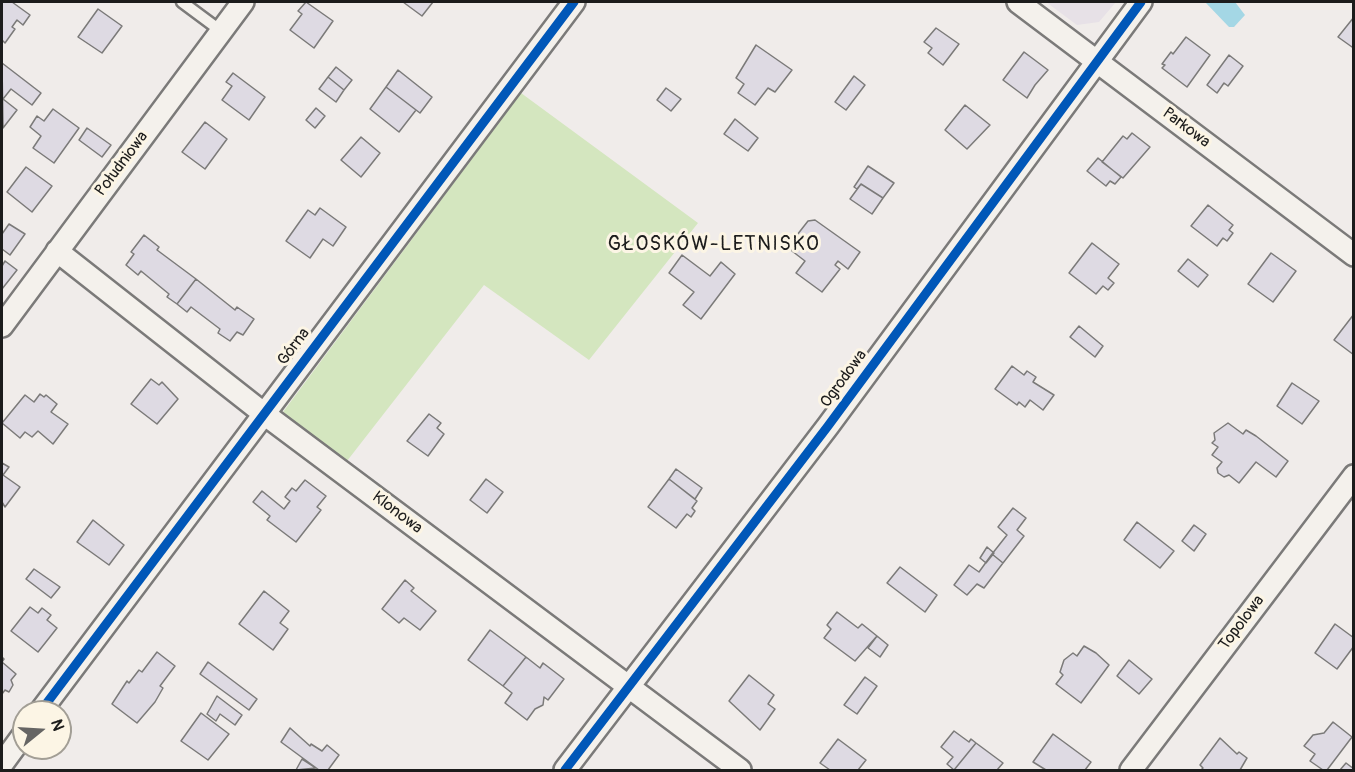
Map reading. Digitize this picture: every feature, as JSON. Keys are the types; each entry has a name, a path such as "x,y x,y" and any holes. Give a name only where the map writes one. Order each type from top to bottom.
{"street":[{"name":"Południowa","path":"2,326 243,2"},
{"name":"Górna","path":"49,700 574,2"},
{"name":"Parkowa","path":"1018,2 1353,255"},
{"name":"Ogrodowa","path":"566,771 828,426 1141,2"},
{"name":"Klonowa","path":"57,252 263,413 740,771"},
{"name":"Topolowa","path":"1131,771 1353,476"},
{"path":"2,764 12,750"}],"lane":[{"path":"182,2 221,31"}],"shaded area":[{"path":"1046,2 1116,2 1099,22 1077,25"}],"green space":[{"path":"521,93 698,223 589,360 484,285 347,461 283,412"}],"water":[{"path":"1205,2 1235,2 1245,15 1234,27 1229,27"}],"building":[{"path":"2,2 12,2 30,15 23,25 17,20 12,27 15,29 5,43 2,40"},
{"path":"306,2 333,21 314,48 290,30 302,14 298,11"},
{"path":"403,2 433,2 422,16"},
{"path":"98,9 122,26 102,53 78,37"},
{"path":"1354,17 1354,46 1352,47 1338,37"},
{"path":"936,28 959,44 943,65 928,53 932,48 924,42"},
{"path":"1186,37 1210,55 1187,87 1162,68 1165,65 1162,64 1171,52 1173,54"},
{"path":"756,45 792,70 775,92 768,88 755,105 738,93 744,84 736,78"},
{"path":"1024,52 1048,70 1027,98 1003,80"},
{"path":"1229,55 1243,66 1228,86 1224,83 1217,93 1207,85"},
{"path":"2,63 41,93 32,105 11,89 3,99 17,110 3,128"},
{"path":"336,67 352,80 344,90 328,77"},
{"path":"398,70 432,97 420,113 386,87"},
{"path":"233,73 265,97 249,120 222,100 232,86 226,82"},
{"path":"854,76 865,85 846,110 835,102"},
{"path":"328,77 344,90 336,102 319,89"},
{"path":"386,87 416,110 399,132 370,109"},
{"path":"666,88 681,99 671,111 657,100"},
{"path":"965,105 990,125 967,149 945,130"},
{"path":"316,108 325,116 315,128 306,120"},
{"path":"53,109 79,128 54,163 33,148 41,136 30,127 37,116 44,121"},
{"path":"735,119 758,138 748,151 724,134"},
{"path":"205,122 227,139 205,169 182,152"},
{"path":"87,128 111,145 102,157 79,140"},
{"path":"1132,133 1150,147 1123,178 1102,162 1123,136 1127,139"},
{"path":"361,137 380,153 361,177 341,160"},
{"path":"1098,158 1121,177 1115,184 1110,181 1106,186 1087,171"},
{"path":"868,166 894,183 883,198 861,184 857,189 854,187"},
{"path":"26,167 52,186 32,212 7,192"},
{"path":"861,184 883,198 872,214 850,199"},
{"path":"1208,205 1233,225 1229,230 1233,233 1227,241 1223,238 1217,246 1191,226"},
{"path":"320,208 346,227 333,246 323,239 310,258 286,241 308,210 315,215"},
{"path":"815,220 860,252 848,269 838,261 835,265 840,269 822,292 796,273 805,261 792,251 790,244 808,221"},
{"path":"9,224 25,234 10,255 2,249 2,234"},
{"path":"144,235 159,247 157,250 196,279 177,304 167,297 169,294 141,271 138,275 126,265 134,254 131,252"},
{"path":"1092,243 1119,264 1108,278 1114,283 1108,290 1103,286 1096,294 1069,273"},
{"path":"1271,253 1296,271 1273,302 1248,284"},
{"path":"682,255 710,276 721,262 735,274 701,319 683,305 694,292 669,273"},
{"path":"1188,259 1208,275 1198,287 1178,271"},
{"path":"5,261 17,270 2,289 2,266"},
{"path":"196,279 235,310 237,307 254,319 243,335 237,332 230,341 218,333 220,329 191,307 187,312 177,304"},
{"path":"1354,314 1354,355 1334,340"},
{"path":"1079,326 1103,346 1095,357 1070,337"},
{"path":"1012,366 1024,375 1027,371 1036,377 1033,382 1054,395 1043,410 1030,400 1025,407 1019,402 1017,405 995,389"},
{"path":"151,379 159,385 162,382 178,399 157,424 131,404"},
{"path":"1292,383 1319,401 1302,424 1277,406"},
{"path":"40,394 44,397 46,395 57,404 51,412 68,424 53,444 38,431 32,437 25,432 20,438 2,423 25,395 34,402"},
{"path":"429,414 441,423 437,428 444,434 428,456 407,441"},
{"path":"1228,423 1243,434 1246,430 1256,436 1288,461 1276,477 1256,462 1239,483 1229,475 1224,477 1218,473 1217,468 1222,462 1212,455 1218,447 1212,443 1215,440 1214,433"},
{"path":"2,463 9,467 3,475 20,487 5,507 2,502"},
{"path":"676,469 702,488 695,499 669,479"},
{"path":"486,479 503,492 487,513 470,500"},
{"path":"669,479 697,501 692,508 695,511 691,517 687,514 676,528 648,507"},
{"path":"305,480 326,496 317,507 321,510 296,542 267,520 270,516 253,502 262,491 284,509 290,501 285,497 292,488 296,491"},
{"path":"1013,508 1026,518 1017,530 1024,536 1003,563 992,554 1007,535 998,527"},
{"path":"93,520 124,545 109,565 77,542"},
{"path":"1137,522 1174,551 1160,568 1124,540"},
{"path":"1194,525 1206,534 1194,551 1182,541"},
{"path":"987,547 994,553 986,563 980,558"},
{"path":"992,554 1003,563 984,588 977,584 967,595 954,585 969,565 979,572"},
{"path":"900,567 937,595 925,612 887,583"},
{"path":"34,569 60,587 51,598 26,579"},
{"path":"405,580 414,588 411,591 436,611 420,630 404,618 399,623 382,609"},
{"path":"264,591 289,611 280,623 288,629 273,650 239,624"},
{"path":"30,607 38,613 42,608 51,615 47,620 57,628 38,652 11,631"},
{"path":"837,612 858,628 862,624 877,636 855,661 824,638 831,629 827,625"},
{"path":"1335,624 1354,638 1354,646 1337,669 1315,653"},
{"path":"490,630 526,657 503,686 468,660"},
{"path":"877,636 888,645 880,657 868,648"},
{"path":"1084,646 1109,665 1081,703 1056,684 1063,675 1060,672 1064,660 1073,653 1077,656"},
{"path":"157,652 175,666 160,686 163,688 155,702 137,723 112,704 127,681 129,683 139,670 142,672"},
{"path":"526,657 540,668 543,663 564,679 548,700 544,697 543,705 535,709 527,720 505,703 512,693 503,686"},
{"path":"1129,660 1152,679 1139,694 1117,676"},
{"path":"2,662 16,674 11,680 13,685 9,692 5,690 2,694"},
{"path":"208,662 257,699 249,710 200,674"},
{"path":"749,675 774,695 768,704 775,709 760,730 729,701"},
{"path":"865,677 877,686 857,714 844,705"},
{"path":"217,696 242,715 235,725 220,714 216,721 207,714"},
{"path":"201,713 229,734 208,760 181,741"},
{"path":"1333,722 1352,737 1327,770 1323,770 1310,761 1315,754 1304,746 1313,735 1324,733"},
{"path":"290,728 310,746 311,744 322,751 327,745 339,755 328,770 319,770 281,742"},
{"path":"954,731 969,742 971,739 976,743 954,770 947,764 953,757 941,747"},
{"path":"1053,734 1091,762 1085,770 1046,770 1033,762"},
{"path":"1220,738 1237,754 1239,752 1247,758 1240,770 1201,770 1203,768 1200,765"},
{"path":"838,739 866,760 858,770 830,770 820,763"},
{"path":"976,743 1003,763 997,770 954,770"},
{"path":"302,759 316,768 296,770"},
{"path":"1346,763 1354,769 1354,770 1340,770"}],"cycle path":[{"path":"49,700 574,2"},
{"path":"565,770 828,426 1141,2"}],"district":[{"name":"GŁOSKÓW-LETNISKO","path":"714,245"}]}
